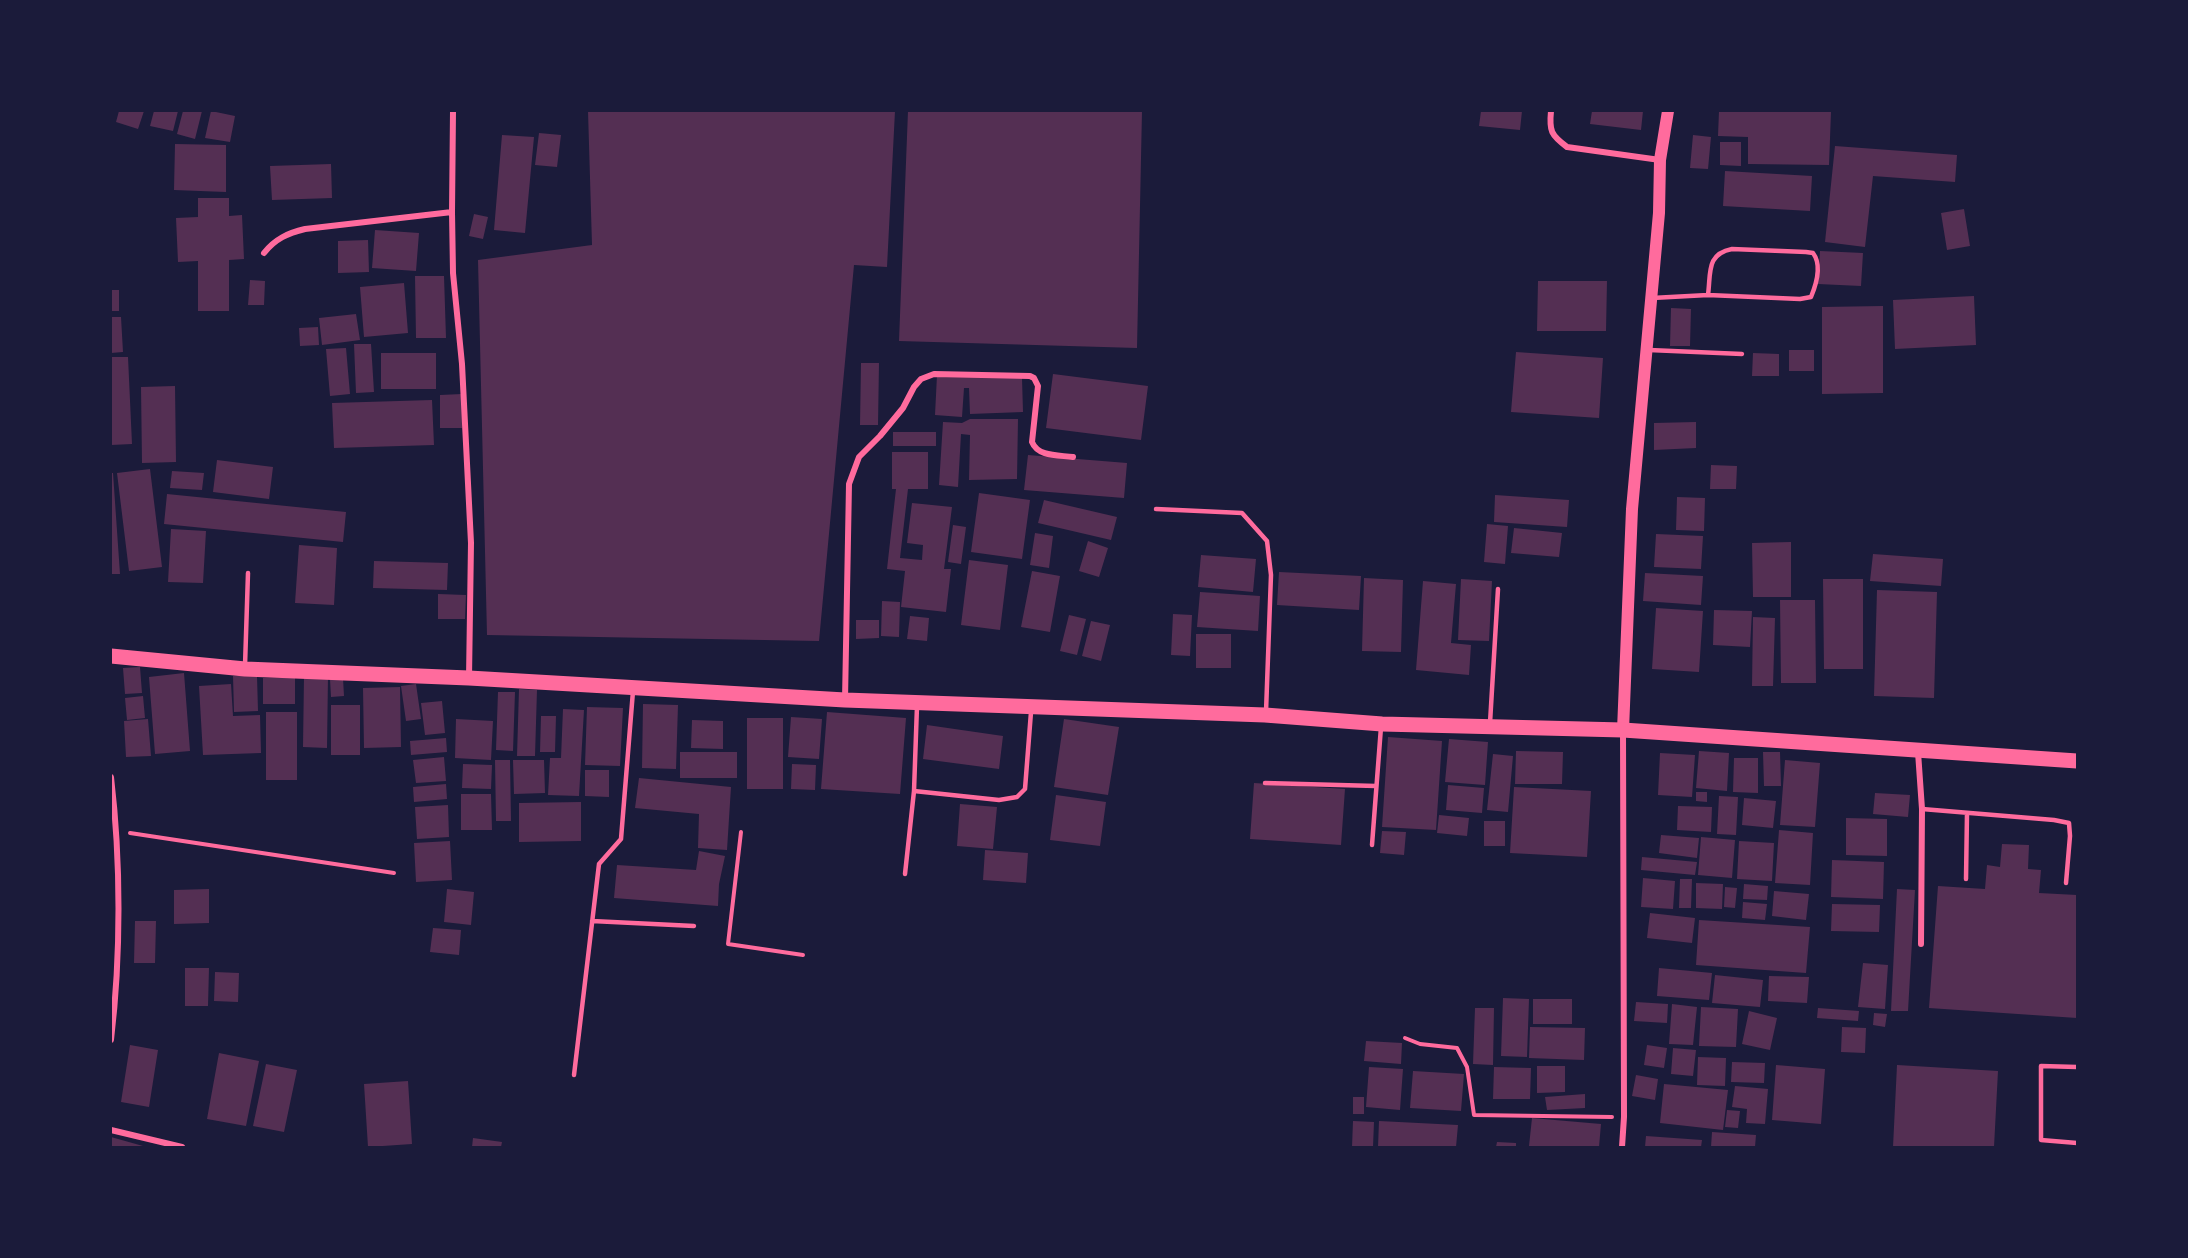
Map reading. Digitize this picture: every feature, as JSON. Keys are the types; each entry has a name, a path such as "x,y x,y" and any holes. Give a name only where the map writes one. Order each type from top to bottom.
{"main road":[{"path":"1623,730 1632,510 1659,213 1660,160 1668,111"},
{"path":"111,656 245,669 469,678 844,700 1265,715 1382,724 1623,730 2077,761"}],"street":[{"path":"453,111 453,273 462,364 471,543 469,678"},
{"path":"1551,111 1551,130 1555,138 1567,147 1660,160"},
{"path":"264,253 270,245 285,235 305,229 452,212"},
{"path":"844,700 849,484 859,457 903,408 921,379 934,374 1030,376 1034,378 1038,386 1032,442 1035,449 1041,453 1073,457"},
{"path":"1622,1147 1624,1117 1623,730"},
{"path":"1918,751 1922,809 1921,944"},
{"path":"111,777 117,831 114,859 114,993 111,1040"},
{"path":"111,1130 182,1147"}],"lane":[{"path":"1651,298 1708,295 1800,299 1811,297 1816,278 1817,259 1813,254 1806,252 1732,249 1724,251 1715,255 1712,261 1708,295"},
{"path":"1646,350 1742,354"},
{"path":"1156,509 1242,513 1267,541 1271,575 1265,715"},
{"path":"245,669 248,573"},
{"path":"1490,726 1498,589"},
{"path":"574,1075 599,864 621,839 634,689"},
{"path":"905,874 914,791 917,703"},
{"path":"914,791 999,800 1017,797 1025,789 1030,712 1027,707"},
{"path":"1372,845 1382,724"},
{"path":"1265,783 1376,786"},
{"path":"1922,809 2077,824"},
{"path":"1966,879 1967,813"},
{"path":"2066,883 2069,823"},
{"path":"592,921 694,926"},
{"path":"2077,1067 2041,1066 2041,1140 2077,1143"}],"path":[{"path":"117,831 394,873"},
{"path":"741,832 728,944 803,955"},
{"path":"1405,1038 1420,1044 1457,1048 1467,1067 1474,1115 1624,1117"}],"building":[{"path":"119,111 144,111 138,129 116,122"},
{"path":"154,111 178,111 173,131 150,126"},
{"path":"183,111 202,111 195,139 177,134"},
{"path":"211,111 235,116 230,142 205,138"},
{"path":"588,111 895,111 887,267 854,265 819,641 487,635 478,260 592,245"},
{"path":"908,111 1142,111 1137,348 899,341"},
{"path":"1481,111 1522,111 1520,130 1479,126"},
{"path":"1592,111 1643,111 1641,130 1590,124"},
{"path":"1719,111 1831,112 1829,165 1748,164 1748,137 1718,136"},
{"path":"539,133 561,135 557,167 535,165"},
{"path":"502,135 534,137 525,233 494,230"},
{"path":"1693,135 1711,137 1708,169 1690,168"},
{"path":"1720,142 1741,142 1741,166 1720,165"},
{"path":"175,144 226,145 226,192 174,190"},
{"path":"1835,146 1957,155 1955,182 1873,176 1865,247 1825,242"},
{"path":"331,164 332,198 272,200 270,166"},
{"path":"1725,171 1812,176 1810,211 1723,206"},
{"path":"198,198 229,198 229,216 242,215 244,259 229,260 229,311 198,311 198,261 178,262 176,218 198,217"},
{"path":"1964,209 1970,246 1947,250 1941,213"},
{"path":"474,214 488,217 483,239 469,236"},
{"path":"375,230 419,233 416,271 372,268"},
{"path":"368,240 369,272 338,273 338,241"},
{"path":"1820,251 1863,253 1861,286 1818,284"},
{"path":"415,276 444,276 446,338 416,338"},
{"path":"250,280 265,281 264,305 248,305"},
{"path":"1538,281 1607,281 1606,331 1537,331"},
{"path":"404,283 408,333 364,337 360,287"},
{"path":"111,290 119,290 119,311 111,311"},
{"path":"1974,296 1976,345 1895,349 1893,300"},
{"path":"1883,306 1883,393 1822,394 1822,307"},
{"path":"1671,308 1691,309 1690,346 1670,346"},
{"path":"356,314 360,340 322,345 319,318"},
{"path":"111,317 121,317 123,352 111,353"},
{"path":"318,327 319,345 300,346 299,328"},
{"path":"354,344 371,344 374,392 356,393"},
{"path":"346,348 350,394 330,396 326,349"},
{"path":"1789,350 1814,350 1814,371 1789,371"},
{"path":"1516,352 1603,358 1599,418 1511,412"},
{"path":"381,353 436,353 436,389 381,389"},
{"path":"1753,353 1779,354 1779,376 1752,376"},
{"path":"111,357 128,357 132,444 111,445"},
{"path":"861,363 879,363 878,425 860,425"},
{"path":"1053,374 1148,386 1141,440 1046,428"},
{"path":"937,375 1022,378 1023,412 970,414 969,388 964,388 962,417 935,415"},
{"path":"175,386 176,462 142,463 141,387"},
{"path":"462,394 462,428 440,428 440,395"},
{"path":"432,400 434,445 334,448 332,403"},
{"path":"970,419 1018,419 1017,479 969,480 970,435 961,434 958,487 939,485 943,422 962,423"},
{"path":"1696,422 1696,448 1654,450 1654,423"},
{"path":"893,432 936,432 936,446 893,446"},
{"path":"892,452 928,452 928,489 908,489 900,558 922,560 923,545 907,543 912,503 952,507 944,569 951,569 946,612 901,607 905,571 887,569 896,489 892,489"},
{"path":"1028,455 1127,463 1124,498 1024,490"},
{"path":"217,460 273,467 269,499 213,492"},
{"path":"1711,465 1737,466 1736,489 1710,489"},
{"path":"150,469 162,567 129,571 117,473"},
{"path":"172,471 204,473 202,490 170,488"},
{"path":"111,473 113,473 120,574 111,574"},
{"path":"979,493 1030,500 1022,559 971,552"},
{"path":"167,494 346,512 343,542 164,524"},
{"path":"1495,495 1569,500 1567,527 1494,522"},
{"path":"1677,497 1705,498 1704,531 1676,530"},
{"path":"1044,500 1117,517 1111,540 1038,523"},
{"path":"1487,524 1508,526 1505,564 1484,562"},
{"path":"953,525 966,527 961,564 948,562"},
{"path":"1514,528 1562,533 1559,557 1511,553"},
{"path":"171,529 206,531 203,583 168,582"},
{"path":"1035,533 1053,536 1049,568 1030,565"},
{"path":"1656,534 1703,536 1701,569 1654,567"},
{"path":"1088,541 1108,548 1099,577 1079,571"},
{"path":"1791,542 1791,597 1753,597 1752,543"},
{"path":"299,545 337,548 334,605 295,603"},
{"path":"1873,554 1943,559 1941,586 1870,581"},
{"path":"1201,555 1256,559 1253,592 1198,587"},
{"path":"969,560 1008,565 1000,630 961,625"},
{"path":"374,561 448,563 447,590 373,588"},
{"path":"1032,571 1060,576 1050,632 1021,627"},
{"path":"1279,572 1361,576 1359,610 1277,605"},
{"path":"1645,573 1703,576 1701,605 1643,601"},
{"path":"1364,578 1403,580 1401,652 1362,651"},
{"path":"1461,579 1492,581 1489,641 1458,640"},
{"path":"1823,579 1863,579 1863,669 1824,669"},
{"path":"1423,581 1456,584 1451,643 1471,645 1469,675 1416,670"},
{"path":"1877,590 1937,592 1934,698 1874,696"},
{"path":"1200,592 1260,596 1258,631 1197,627"},
{"path":"438,594 466,595 465,619 438,619"},
{"path":"1780,600 1815,600 1816,683 1781,683"},
{"path":"882,601 900,602 899,637 881,636"},
{"path":"1656,608 1703,611 1699,672 1652,669"},
{"path":"1714,610 1752,611 1750,647 1713,645"},
{"path":"1173,614 1192,615 1190,656 1171,655"},
{"path":"1069,615 1086,619 1077,655 1060,651"},
{"path":"910,616 929,618 927,641 907,639"},
{"path":"1753,617 1775,618 1773,686 1752,686"},
{"path":"856,620 879,620 879,638 856,639"},
{"path":"1091,621 1110,625 1101,661 1082,656"},
{"path":"1196,634 1231,634 1231,668 1196,668"},
{"path":"140,667 142,693 125,694 123,668"},
{"path":"184,673 190,751 155,754 149,677"},
{"path":"233,676 257,676 258,711 234,712"},
{"path":"304,676 328,676 327,748 303,747"},
{"path":"263,678 295,678 295,704 263,704"},
{"path":"343,678 344,696 331,697 330,679"},
{"path":"231,684 233,716 260,715 261,753 203,755 199,686"},
{"path":"416,684 421,719 406,721 401,686"},
{"path":"400,687 401,747 364,748 363,688"},
{"path":"519,689 537,690 535,756 517,756"},
{"path":"498,692 515,692 513,751 496,750"},
{"path":"143,696 145,718 127,720 125,698"},
{"path":"442,701 445,733 425,735 421,703"},
{"path":"643,704 678,705 676,769 642,768"},
{"path":"331,705 360,705 360,755 331,755"},
{"path":"587,707 623,708 620,766 585,765"},
{"path":"563,709 584,710 579,796 548,795 550,758 561,758"},
{"path":"266,712 297,712 297,780 266,780"},
{"path":"827,712 906,718 900,794 821,789"},
{"path":"541,716 556,716 555,752 540,752"},
{"path":"791,717 822,719 819,759 788,757"},
{"path":"747,718 783,718 783,789 747,789"},
{"path":"148,719 151,756 126,757 124,721"},
{"path":"456,719 493,721 491,760 455,758"},
{"path":"1064,719 1119,727 1108,795 1054,787"},
{"path":"692,720 723,721 723,749 691,748"},
{"path":"927,725 1003,736 999,769 923,759"},
{"path":"1388,737 1442,741 1436,830 1382,827"},
{"path":"446,738 447,752 411,755 410,741"},
{"path":"1449,739 1488,742 1485,785 1445,782"},
{"path":"1516,751 1563,752 1562,784 1515,784"},
{"path":"1699,751 1729,753 1727,791 1696,788"},
{"path":"680,752 737,752 737,778 680,778"},
{"path":"1763,752 1780,752 1781,786 1764,786"},
{"path":"1660,753 1695,755 1692,797 1658,795"},
{"path":"1493,754 1513,756 1508,812 1487,810"},
{"path":"444,757 446,781 416,783 413,760"},
{"path":"1734,758 1758,758 1758,793 1733,792"},
{"path":"495,760 510,760 511,821 496,821"},
{"path":"513,760 544,760 545,793 514,794"},
{"path":"1785,760 1820,763 1815,827 1780,825"},
{"path":"463,764 492,765 491,789 462,788"},
{"path":"792,764 816,765 815,790 791,789"},
{"path":"585,770 609,770 609,797 585,796"},
{"path":"639,778 731,787 727,850 698,848 699,814 635,808"},
{"path":"1254,783 1345,789 1341,845 1250,839"},
{"path":"446,784 447,799 414,802 413,787"},
{"path":"1448,785 1484,788 1482,813 1446,810"},
{"path":"1514,787 1591,791 1587,857 1510,853"},
{"path":"1696,792 1707,792 1707,802 1696,801"},
{"path":"1875,793 1910,795 1908,817 1873,814"},
{"path":"461,794 491,794 492,830 461,830"},
{"path":"1056,795 1106,802 1100,846 1050,840"},
{"path":"1719,796 1738,797 1736,835 1717,834"},
{"path":"1744,798 1776,801 1773,828 1742,825"},
{"path":"581,802 581,841 519,842 519,803"},
{"path":"960,804 997,807 993,849 957,846"},
{"path":"448,805 449,837 417,839 415,807"},
{"path":"1678,806 1712,807 1711,832 1677,830"},
{"path":"1439,815 1469,818 1467,836 1437,833"},
{"path":"1846,818 1887,819 1887,856 1846,855"},
{"path":"1484,821 1505,821 1505,846 1484,846"},
{"path":"1779,830 1813,833 1810,885 1775,883"},
{"path":"1382,831 1406,832 1404,855 1380,853"},
{"path":"1661,835 1699,838 1697,858 1659,853"},
{"path":"1701,837 1735,840 1732,878 1698,875"},
{"path":"450,841 452,880 416,882 414,843"},
{"path":"1739,841 1774,843 1772,881 1737,879"},
{"path":"2002,844 2029,845 2028,869 2041,870 2039,893 2077,895 2077,1018 1929,1008 1938,886 1985,889 1987,865 2000,867"},
{"path":"985,850 1028,853 1026,883 983,880"},
{"path":"699,851 725,856 719,884 718,906 614,898 617,865 696,870"},
{"path":"1642,857 1697,862 1695,875 1641,870"},
{"path":"1832,860 1884,862 1883,899 1831,897"},
{"path":"1643,878 1675,881 1673,909 1641,907"},
{"path":"1680,879 1692,879 1691,908 1679,908"},
{"path":"1696,883 1723,884 1722,909 1696,908"},
{"path":"1744,884 1768,886 1767,900 1743,899"},
{"path":"1725,887 1737,888 1735,908 1724,907"},
{"path":"209,889 209,923 174,924 174,890"},
{"path":"447,889 474,892 471,925 444,922"},
{"path":"1897,889 1915,890 1908,1011 1891,1011"},
{"path":"1774,891 1809,894 1806,920 1772,916"},
{"path":"1743,902 1767,904 1765,920 1742,918"},
{"path":"1832,904 1880,905 1879,932 1831,931"},
{"path":"1650,913 1695,918 1692,943 1647,938"},
{"path":"1699,920 1810,927 1806,973 1696,965"},
{"path":"135,921 156,921 155,963 134,963"},
{"path":"433,928 461,930 459,955 430,952"},
{"path":"1863,963 1888,965 1885,1009 1858,1007"},
{"path":"185,968 209,968 208,1006 185,1006"},
{"path":"1659,968 1712,973 1709,1000 1657,996"},
{"path":"215,972 239,973 238,1002 214,1001"},
{"path":"1715,975 1763,980 1760,1007 1712,1003"},
{"path":"1769,976 1809,977 1807,1003 1768,1001"},
{"path":"1503,998 1529,999 1527,1057 1501,1056"},
{"path":"1533,999 1572,999 1572,1024 1533,1024"},
{"path":"1636,1002 1668,1004 1667,1023 1634,1021"},
{"path":"1672,1004 1697,1007 1693,1045 1669,1044"},
{"path":"1701,1007 1738,1009 1736,1047 1699,1046"},
{"path":"1475,1008 1494,1008 1493,1065 1473,1064"},
{"path":"1818,1008 1859,1011 1858,1021 1817,1018"},
{"path":"1749,1011 1777,1018 1770,1050 1742,1044"},
{"path":"1874,1013 1887,1014 1885,1027 1873,1025"},
{"path":"1530,1027 1585,1028 1584,1060 1529,1058"},
{"path":"1842,1027 1866,1028 1865,1053 1841,1052"},
{"path":"1366,1041 1402,1043 1401,1064 1364,1061"},
{"path":"130,1045 158,1050 149,1107 121,1102"},
{"path":"1647,1045 1667,1048 1664,1068 1644,1065"},
{"path":"1673,1048 1696,1050 1693,1076 1671,1074"},
{"path":"219,1053 259,1061 246,1126 207,1119"},
{"path":"1698,1057 1726,1058 1725,1086 1697,1085"},
{"path":"1732,1062 1765,1063 1764,1083 1731,1082"},
{"path":"266,1064 297,1070 284,1132 253,1126"},
{"path":"1776,1065 1825,1069 1821,1124 1772,1120"},
{"path":"1897,1065 1998,1071 1994,1147 1893,1147"},
{"path":"1537,1066 1565,1066 1565,1092 1537,1093"},
{"path":"1369,1067 1403,1069 1400,1110 1366,1107"},
{"path":"1494,1067 1531,1068 1530,1099 1493,1099"},
{"path":"1413,1071 1464,1074 1461,1111 1410,1108"},
{"path":"1636,1075 1658,1079 1655,1100 1632,1096"},
{"path":"408,1081 412,1144 368,1147 364,1084"},
{"path":"1664,1084 1728,1090 1723,1130 1660,1123"},
{"path":"1735,1086 1768,1089 1765,1124 1746,1123 1747,1109 1732,1107"},
{"path":"1585,1094 1585,1108 1547,1110 1545,1097"},
{"path":"1353,1097 1364,1097 1364,1114 1353,1114"},
{"path":"1727,1110 1740,1111 1738,1128 1725,1127"},
{"path":"1532,1118 1601,1124 1599,1147 1529,1146"},
{"path":"1353,1121 1374,1122 1373,1147 1352,1147"},
{"path":"1379,1121 1458,1125 1456,1147 1378,1147"},
{"path":"1712,1132 1756,1135 1755,1147 1711,1147"},
{"path":"1646,1136 1702,1140 1701,1147 1645,1147"},
{"path":"111,1137 143,1146 143,1147 111,1147"},
{"path":"473,1138 502,1142 501,1147 472,1147"},
{"path":"1497,1142 1516,1143 1516,1147 1496,1147"}]}
